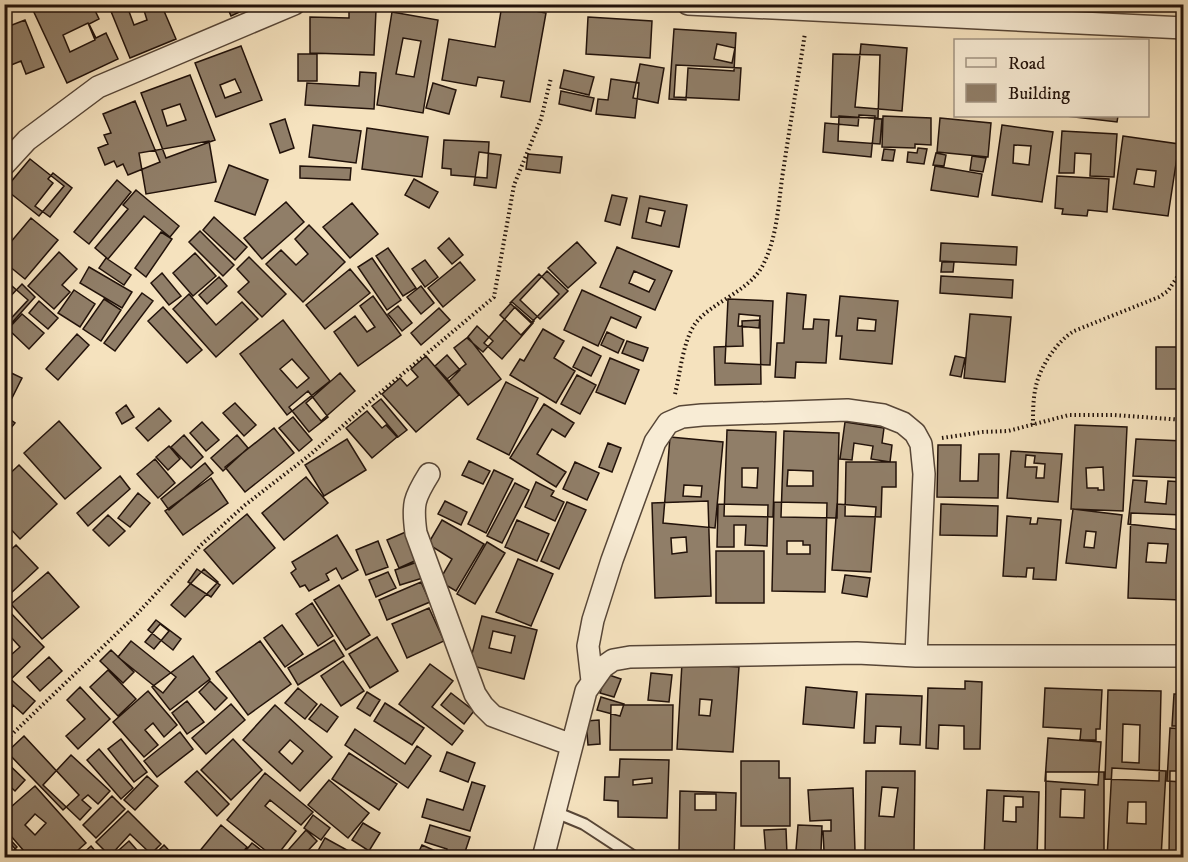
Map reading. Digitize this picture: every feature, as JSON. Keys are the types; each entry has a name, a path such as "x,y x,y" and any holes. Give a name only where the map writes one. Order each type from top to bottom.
{"street":[{"path":"4,165 27,140 98,87 294,4"},
{"path":"688,4 808,11 954,11 1184,28"},
{"path":"592,681 588,646 593,620 655,442 668,423 682,417 702,415 848,410 883,415 903,423 915,432 921,444 924,474 916,656"},
{"path":"429,474 416,493 413,511 416,533 476,694 493,716 572,745"},
{"path":"543,858 586,691 603,667 613,660 630,657 857,652 916,656 1184,656"}],"lane":[{"path":"555,812 584,824 636,858"}],"path":[{"path":"668,423 689,336 696,324 745,285 761,268 769,252 778,218 782,173 808,11"},
{"path":"4,742 136,615 201,545 245,505 311,454 494,297 514,185 541,119 551,78"},
{"path":"1033,425 1036,386 1048,360 1066,337 1074,331 1159,297 1168,291 1184,267"},
{"path":"921,444 963,434 1008,431 1070,415 1095,414 1184,420"}],"building":[{"path":"40,4 92,4 99,19 89,24 96,38 106,33 118,59 67,83 32,8","holes":["88,23 95,40 70,52 63,35"]},
{"path":"108,4 130,4 127,6 134,25 147,20 142,4 161,4 176,39 130,58"},
{"path":"226,4 257,4 231,16"},
{"path":"502,5 546,13 530,102 501,97 504,81 478,77 476,86 442,80 449,39 495,47"},
{"path":"349,9 376,10 374,55 310,53 310,17 349,18"},
{"path":"392,12 438,20 423,113 377,105","holes":["403,38 421,41 414,77 396,74"]},
{"path":"588,17 652,21 650,58 586,54"},
{"path":"25,20 44,67 26,74 21,61 4,68 4,28"},
{"path":"674,29 736,33 734,71 688,68 686,100 669,99"},
{"path":"717,44 735,48 732,63 714,59"},
{"path":"861,44 907,48 902,111 855,107"},
{"path":"241,46 262,100 216,117 195,63","holes":["235,79 241,92 225,98 220,85"]},
{"path":"298,54 317,54 317,81 298,81"},
{"path":"833,54 880,55 878,118 831,117"},
{"path":"640,64 664,68 658,103 633,98"},
{"path":"676,65 741,68 739,100 674,97"},
{"path":"564,70 594,77 589,95 560,88"},
{"path":"360,72 376,73 374,109 305,105 307,83 359,86"},
{"path":"190,75 215,140 166,158 141,93","holes":["180,104 186,120 167,126 162,110"]},
{"path":"611,79 639,83 635,118 596,114 598,99 608,100"},
{"path":"433,83 456,90 449,114 426,108"},
{"path":"561,91 594,98 591,111 559,104"},
{"path":"135,101 160,162 128,175 123,164 117,167 114,161 105,165 98,148 108,144 104,135 111,133 103,114"},
{"path":"859,115 875,116 871,157 823,152 825,123 858,126"},
{"path":"839,116 882,119 880,144 838,141"},
{"path":"883,116 931,118 931,145 915,144 915,148 882,147"},
{"path":"1074,117 1118,117 1117,122"},
{"path":"940,118 991,123 988,157 937,152"},
{"path":"285,119 294,148 280,153 270,124"},
{"path":"313,125 361,131 356,163 309,157"},
{"path":"1002,125 1053,132 1042,202 992,195","holes":["1014,145 1031,146 1029,165 1013,163"]},
{"path":"367,128 428,137 422,177 362,169"},
{"path":"1062,131 1117,134 1114,177 1090,176 1091,154 1075,153 1074,173 1059,173"},
{"path":"1123,136 1179,144 1168,216 1113,209","holes":["1137,169 1156,171 1154,187 1134,184"]},
{"path":"444,140 489,142 487,178 451,175 451,169 442,168"},
{"path":"209,141 216,182 146,194 139,153"},
{"path":"918,148 927,149 924,164 907,162 908,152 917,153"},
{"path":"884,149 895,150 893,161 882,160"},
{"path":"479,152 501,155 496,188 474,185"},
{"path":"936,153 946,155 944,166 933,165"},
{"path":"528,154 562,157 560,173 526,169"},
{"path":"972,156 986,158 983,172 970,170"},
{"path":"30,159 64,186 39,216 5,189"},
{"path":"229,165 268,180 255,215 215,201"},
{"path":"300,166 351,168 350,180 300,178"},
{"path":"935,166 982,174 978,197 931,190"},
{"path":"53,173 72,188 50,217 35,206 53,183 48,179"},
{"path":"1057,176 1109,179 1107,212 1088,210 1087,216 1062,214 1063,209 1055,208"},
{"path":"414,179 438,192 429,208 405,195"},
{"path":"117,180 131,192 89,244 74,232"},
{"path":"136,190 179,226 170,237 144,216 108,259 95,248 128,209 123,205"},
{"path":"612,195 627,198 620,225 605,221"},
{"path":"640,196 687,205 679,247 632,238","holes":["649,208 665,211 661,226 646,222"]},
{"path":"286,202 304,222 262,259 244,238"},
{"path":"352,203 378,234 350,258 323,227"},
{"path":"214,217 247,247 235,260 203,230"},
{"path":"31,218 58,240 25,279 4,262 4,250"},
{"path":"309,225 345,262 303,302 266,264 281,250 296,265 308,254 295,239"},
{"path":"200,231 234,265 223,276 189,242"},
{"path":"161,232 172,239 146,277 135,268"},
{"path":"449,238 463,255 452,264 438,248"},
{"path":"577,242 596,263 568,288 548,268"},
{"path":"941,243 1017,247 1016,265 940,261"},
{"path":"617,247 672,271 655,310 600,287","holes":["634,271 655,280 649,292 629,283"]},
{"path":"388,248 416,288 403,296 376,256"},
{"path":"59,252 77,269 62,285 70,292 54,309 28,286"},
{"path":"195,253 216,276 193,296 173,273"},
{"path":"249,257 286,294 262,317 238,292 249,282 237,269"},
{"path":"106,258 131,275 124,285 99,268"},
{"path":"372,258 401,300 387,310 358,267"},
{"path":"425,260 438,277 425,287 412,269"},
{"path":"460,262 475,280 443,307 428,288"},
{"path":"942,262 954,262 953,272 941,272"},
{"path":"89,267 132,292 122,308 80,283"},
{"path":"350,269 370,293 325,329 306,305"},
{"path":"547,271 568,291 540,319 520,300"},
{"path":"162,273 181,296 169,305 151,283"},
{"path":"539,274 559,294 531,323 510,303"},
{"path":"941,276 1013,280 1012,298 940,293"},
{"path":"219,277 227,286 207,304 199,295"},
{"path":"4,279 28,300 4,326 4,305 9,301 4,297"},
{"path":"22,284 35,297 8,327 4,324 4,303"},
{"path":"421,286 434,303 421,314 407,297"},
{"path":"74,290 95,304 80,327 58,313"},
{"path":"582,290 641,317 636,328 611,317 598,346 564,330"},
{"path":"142,293 153,301 115,351 104,343"},
{"path":"787,293 806,295 803,329 813,329 814,319 829,320 826,363 796,362 795,378 775,377 777,343 784,343"},
{"path":"189,294 216,325 242,302 258,319 216,357 173,309"},
{"path":"373,296 401,335 358,366 334,332 355,316 367,332 375,327 360,306"},
{"path":"840,296 898,301 892,364 840,359 842,336 836,336","holes":["858,318 876,320 875,331 857,330"]},
{"path":"104,299 121,310 101,341 83,329"},
{"path":"728,299 773,301 770,365 725,363","holes":["739,314 760,316 759,328 738,326"]},
{"path":"39,301 58,318 48,329 29,313"},
{"path":"512,302 534,321 521,335 500,315"},
{"path":"398,306 412,323 402,331 388,314"},
{"path":"163,307 202,350 187,363 148,321"},
{"path":"515,307 533,323 502,359 484,343"},
{"path":"439,308 450,320 421,345 411,333"},
{"path":"22,314 44,333 29,349 8,329"},
{"path":"970,314 1011,317 1005,382 964,378"},
{"path":"283,320 330,381 287,415 240,354","holes":["292,359 309,378 297,388 280,369"]},
{"path":"760,320 761,384 715,385 714,347 743,346 742,321"},
{"path":"477,326 493,341 483,352 467,338"},
{"path":"543,329 564,341 554,358 575,371 556,403 510,375 520,359 524,361"},
{"path":"607,332 624,340 618,353 601,345"},
{"path":"77,334 89,345 58,380 46,369"},
{"path":"468,337 501,379 468,405 447,379 466,364 454,348"},
{"path":"627,341 648,348 643,361 622,353"},
{"path":"583,347 601,356 591,376 573,367"},
{"path":"1156,347 1184,347 1184,389 1156,389"},
{"path":"447,355 460,370 449,381 435,366"},
{"path":"426,356 459,395 416,432 382,394 400,378 407,386 418,377 411,369"},
{"path":"955,356 965,358 961,377 950,375"},
{"path":"610,358 639,370 625,404 596,392"},
{"path":"5,370 22,378 12,398 4,394"},
{"path":"340,373 355,391 321,421 306,403"},
{"path":"577,375 596,385 580,414 561,404"},
{"path":"506,382 538,398 509,455 477,439"},
{"path":"308,391 328,417 309,432 289,407"},
{"path":"381,399 407,430 398,437 372,406"},
{"path":"235,403 256,425 244,436 223,413"},
{"path":"544,404 574,423 565,437 552,429 537,454 566,472 556,487 510,458"},
{"path":"126,405 134,417 122,424 116,413"},
{"path":"159,408 171,421 148,441 136,428"},
{"path":"367,411 382,428 386,425 397,437 372,458 346,428"},
{"path":"4,415 15,423 6,434 4,433"},
{"path":"293,417 312,440 299,451 279,428"},
{"path":"59,421 101,468 65,499 24,453"},
{"path":"202,422 219,440 206,451 190,433"},
{"path":"845,422 884,428 882,443 892,445 890,462 871,459 873,446 854,443 852,460 840,459"},
{"path":"1075,425 1127,427 1123,511 1071,509","holes":["1103,467 1104,490 1087,488 1086,468"]},
{"path":"274,428 294,453 245,492 225,467"},
{"path":"727,430 776,432 773,517 724,516","holes":["742,468 758,468 757,488 742,487"]},
{"path":"784,431 839,433 837,518 781,517","holes":["788,470 813,471 813,486 787,486"]},
{"path":"184,435 203,457 191,468 171,447"},
{"path":"237,435 248,448 223,471 211,458"},
{"path":"670,437 723,442 715,528 663,523","holes":["684,485 702,486 701,497 683,496"]},
{"path":"347,439 366,470 324,496 305,465"},
{"path":"1136,439 1184,441 1184,478 1133,476"},
{"path":"608,443 621,448 612,472 599,467"},
{"path":"938,445 961,445 960,481 978,481 979,454 999,454 998,498 937,497"},
{"path":"169,446 180,459 168,470 156,457"},
{"path":"1011,451 1062,454 1058,502 1007,498","holes":["1026,455 1035,456 1034,463 1045,464 1044,478 1036,478 1037,467 1025,467"]},
{"path":"155,459 175,483 158,498 137,474"},
{"path":"469,461 490,471 483,484 462,475"},
{"path":"575,462 599,473 587,500 563,489"},
{"path":"846,462 896,462 896,487 882,487 881,517 845,516"},
{"path":"205,463 213,473 169,510 161,499"},
{"path":"19,465 57,504 20,539 4,522 4,479"},
{"path":"494,470 513,479 486,533 468,524"},
{"path":"120,476 130,489 88,526 77,513"},
{"path":"306,477 328,503 284,540 262,513"},
{"path":"211,478 228,503 183,535 165,511"},
{"path":"1133,480 1147,481 1145,502 1166,504 1168,481 1184,482 1181,530 1128,524"},
{"path":"536,482 554,491 551,496 564,502 555,521 525,507"},
{"path":"515,483 529,490 502,543 487,536"},
{"path":"138,493 150,503 130,527 118,518"},
{"path":"445,501 467,512 461,525 438,514"},
{"path":"708,501 711,596 655,598 652,503","holes":["686,537 687,552 672,554 671,538"]},
{"path":"567,502 586,510 559,569 541,561"},
{"path":"774,502 827,503 825,592 772,591","holes":["787,541 803,541 803,545 810,545 810,554 787,554"]},
{"path":"718,504 768,505 767,546 745,545 746,525 734,525 734,547 717,547"},
{"path":"837,504 876,507 871,572 832,570"},
{"path":"941,504 998,506 997,536 940,535"},
{"path":"1073,509 1122,515 1116,568 1066,563","holes":["1086,531 1096,532 1094,548 1084,547"]},
{"path":"1131,513 1184,515 1182,600 1128,598","holes":["1148,543 1168,544 1166,563 1146,562"]},
{"path":"247,514 275,548 233,584 204,550"},
{"path":"108,515 125,531 109,546 93,530"},
{"path":"1007,516 1031,518 1030,524 1037,524 1038,518 1061,520 1056,580 1033,579 1034,568 1027,568 1026,577 1003,576"},
{"path":"442,520 484,544 456,591 439,581 452,559 428,544"},
{"path":"517,520 549,534 537,561 505,547"},
{"path":"408,531 419,559 399,568 387,540"},
{"path":"337,535 358,570 342,579 336,568 326,574 329,580 309,591 305,585 300,587 291,573 296,569 292,562"},
{"path":"378,541 388,567 366,575 356,550"},
{"path":"487,542 505,553 475,604 457,594"},
{"path":"16,545 38,568 10,594 4,588 4,556"},
{"path":"716,551 764,551 764,603 716,603"},
{"path":"518,559 553,574 531,626 496,612"},
{"path":"420,561 426,577 400,585 395,570"},
{"path":"197,569 220,585 211,597 188,582"},
{"path":"204,569 218,582 185,617 171,605"},
{"path":"48,572 79,607 42,639 11,604"},
{"path":"388,572 396,588 376,597 369,580"},
{"path":"845,575 870,578 867,597 842,593"},
{"path":"421,582 430,602 387,620 379,600"},
{"path":"339,585 370,635 346,650 314,600"},
{"path":"312,603 333,636 318,646 296,614"},
{"path":"4,606 44,647 4,686 4,661 20,647 8,634 4,637"},
{"path":"429,608 444,641 407,658 392,624"},
{"path":"482,616 537,630 524,679 469,665","holes":["493,631 515,636 511,653 489,648"]},
{"path":"156,620 181,639 173,650 148,630"},
{"path":"160,624 169,631 154,649 145,642"},
{"path":"282,625 303,654 285,667 264,638"},
{"path":"377,637 398,671 370,688 349,654"},
{"path":"334,640 344,656 298,685 288,668"},
{"path":"131,641 176,677 163,693 118,657"},
{"path":"260,641 291,684 248,715 216,672"},
{"path":"111,650 134,672 123,683 100,661"},
{"path":"193,656 210,679 170,710 152,687"},
{"path":"49,657 62,671 40,691 27,677"},
{"path":"343,661 364,691 341,706 321,676"},
{"path":"682,663 739,667 733,752 677,749","holes":["700,699 712,700 710,716 699,715"]},
{"path":"430,664 453,681 432,707 463,731 452,745 399,704"},
{"path":"108,670 136,699 118,716 90,687"},
{"path":"651,673 672,675 669,702 648,700"},
{"path":"5,674 35,701 23,714 4,697"},
{"path":"606,674 621,679 614,697 600,693"},
{"path":"210,681 227,698 215,710 199,692"},
{"path":"965,681 982,682 980,749 964,749 964,726 939,725 938,749 926,748 928,688 965,689"},
{"path":"80,687 110,719 78,749 66,736 85,719 67,700"},
{"path":"806,687 857,692 854,728 803,724"},
{"path":"298,688 317,704 305,719 285,703"},
{"path":"1045,688 1102,690 1100,729 1096,729 1096,740 1080,740 1081,729 1043,727"},
{"path":"1108,690 1161,691 1159,781 1105,779","holes":["1123,724 1140,725 1139,763 1122,762"]},
{"path":"148,691 177,725 164,737 153,723 145,730 158,745 144,757 113,722"},
{"path":"367,692 380,700 370,716 357,708"},
{"path":"451,693 474,711 464,724 441,705"},
{"path":"866,694 922,696 920,745 900,744 901,727 876,726 875,743 864,743"},
{"path":"1174,694 1184,694 1184,726 1172,726"},
{"path":"601,697 624,704 620,716 597,710"},
{"path":"4,698 13,706 4,716"},
{"path":"187,701 204,722 187,734 172,713"},
{"path":"385,703 424,728 412,745 374,721"},
{"path":"231,704 245,720 206,754 192,738"},
{"path":"321,704 338,717 327,732 309,719"},
{"path":"275,705 332,757 300,791 243,740","holes":["290,740 303,751 292,764 279,752"]},
{"path":"611,705 673,705 672,750 610,750"},
{"path":"599,720 600,744 588,745 586,721"},
{"path":"1170,728 1184,729 1184,782 1167,781"},
{"path":"355,729 405,764 417,746 431,756 408,788 345,745"},
{"path":"180,732 193,749 157,777 144,761"},
{"path":"24,736 79,795 63,810 7,752"},
{"path":"1048,738 1101,742 1098,785 1045,781"},
{"path":"121,739 147,772 134,782 108,749"},
{"path":"233,739 262,770 231,800 201,770"},
{"path":"99,749 133,788 121,799 87,760"},
{"path":"447,752 475,763 468,782 440,771"},
{"path":"349,753 397,784 379,810 332,779"},
{"path":"71,755 110,791 98,804 88,795 82,800 91,808 80,820 43,785"},
{"path":"620,759 669,760 667,818 618,817 618,801 604,800 605,777 619,777","holes":["652,778 652,783 633,785 633,780"]},
{"path":"4,760 25,780 15,791 4,781"},
{"path":"741,761 779,761 779,778 790,778 790,826 741,826"},
{"path":"1112,768 1166,771 1161,858 1107,858","holes":["1128,802 1146,802 1146,824 1127,823"]},
{"path":"197,771 229,804 217,816 185,782"},
{"path":"866,771 915,771 914,852 865,851","holes":["882,787 898,788 894,817 879,816"]},
{"path":"1170,771 1184,771 1184,858 1169,858"},
{"path":"1046,772 1104,772 1104,858 1045,858","holes":["1061,789 1085,790 1084,818 1060,817"]},
{"path":"265,773 313,812 301,825 270,800 265,806 296,831 275,858 227,820"},
{"path":"147,776 158,786 135,810 124,800"},
{"path":"329,780 369,813 348,838 308,805"},
{"path":"472,782 485,786 470,831 422,817 427,799 463,810"},
{"path":"35,786 86,843 69,858 30,858 4,828 4,813","holes":["35,814 46,823 35,835 25,825"]},
{"path":"853,788 855,851 824,851 823,831 831,831 831,820 810,821 808,790"},
{"path":"987,790 1039,792 1037,858 984,858","holes":["1004,796 1023,797 1023,807 1016,807 1016,822 1003,821"]},
{"path":"680,791 736,793 734,858 709,858 709,852 679,852","holes":["695,794 716,794 716,810 695,810"]},
{"path":"112,796 125,809 96,838 83,825"},
{"path":"128,811 161,844 151,854 130,834 110,856 96,842"},
{"path":"313,815 330,828 321,840 304,828"},
{"path":"363,823 380,833 369,851 352,840"},
{"path":"221,825 247,847 238,858 194,858"},
{"path":"430,825 470,837 463,858 445,858 447,849 425,842"},
{"path":"798,825 822,826 821,851 796,850"},
{"path":"786,829 787,855 766,856 764,830"},
{"path":"306,830 317,841 301,858 281,858"},
{"path":"4,833 17,847 6,858 4,858"},
{"path":"4,836 23,858 4,858"},
{"path":"325,838 356,855 354,858 314,858"},
{"path":"129,841 144,858 110,858"},
{"path":"252,843 271,858 247,858 243,854"},
{"path":"164,845 176,858 151,858"},
{"path":"422,845 440,853 438,858 416,858"},
{"path":"91,846 101,858 78,858"},
{"path":"889,853 905,854 905,858 889,858"}]}
